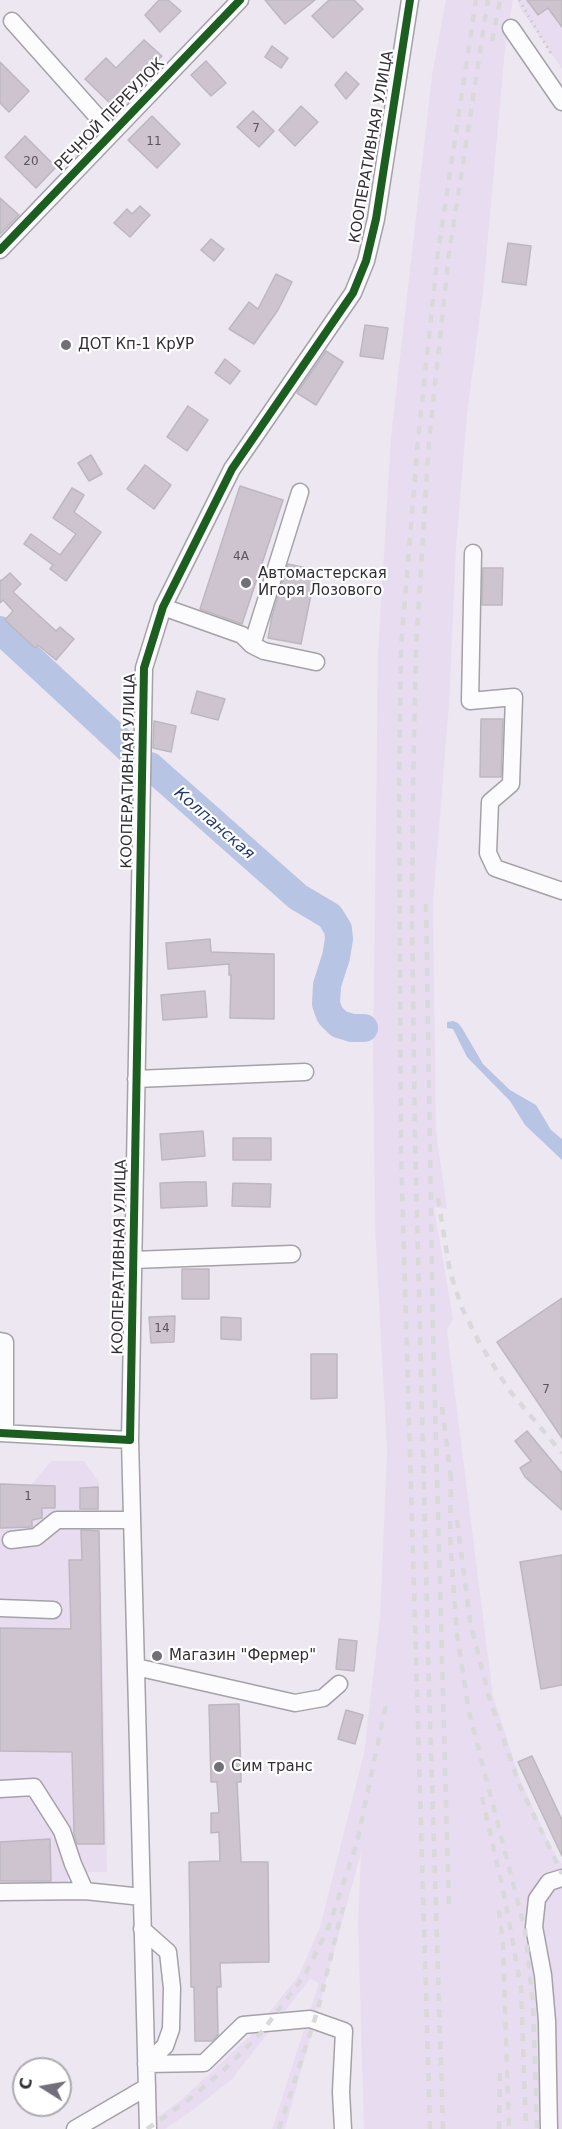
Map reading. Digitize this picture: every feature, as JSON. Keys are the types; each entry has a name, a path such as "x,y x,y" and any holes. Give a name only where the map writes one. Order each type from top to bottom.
{"street":[{"name":"РЕЧНОЙ ПЕРЕУЛОК","path":"0,250 240,0"},
{"name":"КООПЕРАТИВНАЯ УЛИЦА","path":"148,2129 130,1440 144,668 163,607 232,469 353,293 366,261 376,219 410,0"},
{"path":"12,21 111,132"},
{"path":"511,28 562,102"},
{"path":"252,645 300,492"},
{"path":"472,553 470,701 514,697 511,784 489,802 488,853 495,868 562,891"},
{"path":"163,607 242,635 252,645 264,651 315,662"},
{"path":"136,1079 305,1072"},
{"path":"133,1260 292,1254"},
{"path":"0,1341 5,1342 2,1433 130,1440"},
{"path":"11,1540 36,1537 57,1520 132,1520"},
{"path":"0,1608 53,1610"},
{"path":"136,1666 295,1703 323,1698 339,1684"},
{"path":"0,1789 34,1787 62,1831 85,1891"},
{"path":"549,2129 547,2021 543,1975 534,1927 537,1899 549,1882 562,1878"},
{"path":"0,1892 85,1891 141,1898"},
{"path":"142,1929 168,1952 172,1988 171,2029 165,2046 146,2064"},
{"path":"146,2064 204,2063 243,2025 310,2019 344,2031 342,2129"},
{"path":"75,2129 147,2087"}],"path":[{"path":"519,0 550,52 533,62"}],"shaded area":[{"path":"446,0 513,0 506,38 483,292 467,415 456,548 449,706 433,902 436,1131 447,1209 434,1207 453,1319 447,1330 493,1696 521,1782 552,1849 562,1865 562,2129 364,2129 358,1921 361,1853 285,2129 272,2129 319,1983 310,1979 232,2079 165,2129 141,2129 181,2100 251,2035 299,1975 320,1927 364,1753 380,1617 387,1452 375,1227 373,1055 378,651 391,437 432,75"},
{"path":"518,0 562,0 562,69 520,8"},
{"path":"51,1461 84,1461 99,1482 107,1872 68,1872 67,1900 0,1899 0,1483 31,1485"}],"water":[{"path":"453,1021 462,1028 483,1064 510,1090 536,1105 551,1130 562,1139 562,1160 525,1125 510,1101 467,1057 453,1029 447,1028 447,1022"}],"building":[{"path":"159,0 168,0 181,11 160,32 145,15"},
{"path":"265,0 315,0 285,24"},
{"path":"329,0 354,0 363,9 333,38 312,16"},
{"path":"527,0 562,0 562,27 548,8 538,15"},
{"path":"144,40 162,56 133,85 137,88 116,109 85,79 106,58 116,68"},
{"path":"272,46 288,58 281,68 265,57"},
{"path":"206,61 226,83 211,96 191,75"},
{"path":"0,62 29,91 9,112 0,103"},
{"path":"346,72 359,84 346,99 335,85"},
{"path":"301,106 318,122 295,146 279,130"},
{"path":"253,111 274,131 259,147 237,127"},
{"path":"152,116 180,144 157,168 128,140"},
{"path":"25,136 56,167 36,188 5,157"},
{"path":"0,198 19,215 0,234"},
{"path":"140,206 150,215 130,237 114,223 127,209 132,214"},
{"path":"211,239 224,249 214,261 201,250"},
{"path":"508,243 531,246 526,285 502,282"},
{"path":"276,274 292,282 278,310 254,344 229,329 249,302 258,309"},
{"path":"365,325 388,328 383,359 360,356"},
{"path":"326,351 343,362 316,405 297,393"},
{"path":"225,359 240,371 230,384 215,373"},
{"path":"188,406 208,420 187,451 167,437"},
{"path":"91,455 102,474 89,481 78,463"},
{"path":"145,465 171,485 154,509 127,489"},
{"path":"240,486 283,500 242,624 200,609"},
{"path":"72,488 84,495 74,512 101,532 66,581 50,569 53,565 24,544 31,534 60,555 76,534 53,518"},
{"path":"288,564 316,570 301,644 268,638 272,616"},
{"path":"483,568 503,568 502,605 482,605"},
{"path":"10,573 21,584 13,592 56,631 60,627 74,639 56,660 38,645 35,648 5,620 13,611 3,600 0,603 0,580"},
{"path":"197,691 225,699 218,720 191,713"},
{"path":"481,719 503,719 501,777 480,777"},
{"path":"154,721 176,726 171,752 153,748"},
{"path":"210,939 211,952 274,954 274,1019 230,1018 229,964 168,969 166,943"},
{"path":"205,991 207,1017 163,1020 161,995"},
{"path":"203,1131 205,1156 162,1160 160,1134"},
{"path":"233,1138 271,1138 271,1160 233,1160"},
{"path":"206,1182 207,1206 161,1208 160,1183"},
{"path":"233,1183 271,1184 270,1207 232,1206"},
{"path":"182,1269 209,1269 209,1299 182,1299"},
{"path":"562,1298 562,1438 497,1342"},
{"path":"175,1316 174,1342 151,1343 149,1317"},
{"path":"221,1317 241,1318 241,1340 221,1339"},
{"path":"311,1354 337,1354 337,1398 311,1399"},
{"path":"527,1431 562,1473 562,1510 525,1477 520,1468 531,1461 515,1441"},
{"path":"0,1484 55,1486 55,1508 42,1508 42,1518 32,1520 32,1527 0,1528"},
{"path":"98,1487 98,1509 80,1509 80,1488"},
{"path":"81,1530 99,1531 104,1844 77,1844 74,1833 72,1752 0,1751 0,1628 71,1629 69,1560 82,1560"},
{"path":"562,1555 562,1685 541,1689 520,1562"},
{"path":"339,1639 357,1641 354,1671 336,1669"},
{"path":"239,1704 241,1782 237,1782 241,1862 268,1862 269,1962 220,1963 221,1987 217,1987 218,2035 212,2041 195,2041 194,1987 191,1987 189,1862 220,1861 219,1832 211,1833 211,1813 219,1813 217,1782 211,1782 209,1705"},
{"path":"346,1710 363,1715 355,1744 338,1739"},
{"path":"532,1756 562,1820 562,1856 518,1762"},
{"path":"50,1839 51,1881 0,1881 0,1842"}],"waterway":[{"name":"Колпанская","path":"0,630 134,754"},
{"name":"Колпанская","path":"150,766 298,897 330,916 338,929 339,939 327,985 326,1004 330,1015 339,1024 352,1028 364,1028"}],"railway":[{"path":"430,2129 401,1151 399,787 401,647 418,440 438,252 476,0"},
{"path":"443,2129 415,1137 413,787 416,647 429,441 449,254 488,0"},
{"path":"492,41 500,0"},
{"path":"426,904 433,1332 449,1910"},
{"path":"438,1198 450,1272 462,1308 480,1344 509,1390 562,1453"},
{"path":"442,1407 451,1479"},
{"path":"451,1473 450,1538 457,1635 469,1712 525,1930 533,2003 537,2129"},
{"path":"457,1520 470,1621 489,1697 519,1784 562,1874"},
{"path":"147,2129 187,2101 225,2069 261,2033 305,1975 329,1926 357,1843 386,1704"},
{"path":"482,1797 505,1899 521,1988 526,2129"},
{"path":"279,2129 318,2009 343,1907"},
{"path":"499,1910 503,1945 509,2129"},
{"path":"499,2129 500,2072"}],"cycle path":[{"path":"0,250 240,0"},
{"path":"0,1433 130,1440 144,668 163,607 232,469 353,293 366,261 376,219 410,0"}],"place":[{"name":"ДОТ Кп-1 КрУР","path":"66,345"},
{"name":"Автомастерская Игоря Лозового","path":"246,583"},
{"name":"Магазин \"Фермер\"","path":"157,1656"},
{"name":"Сим транс","path":"219,1767"}]}
